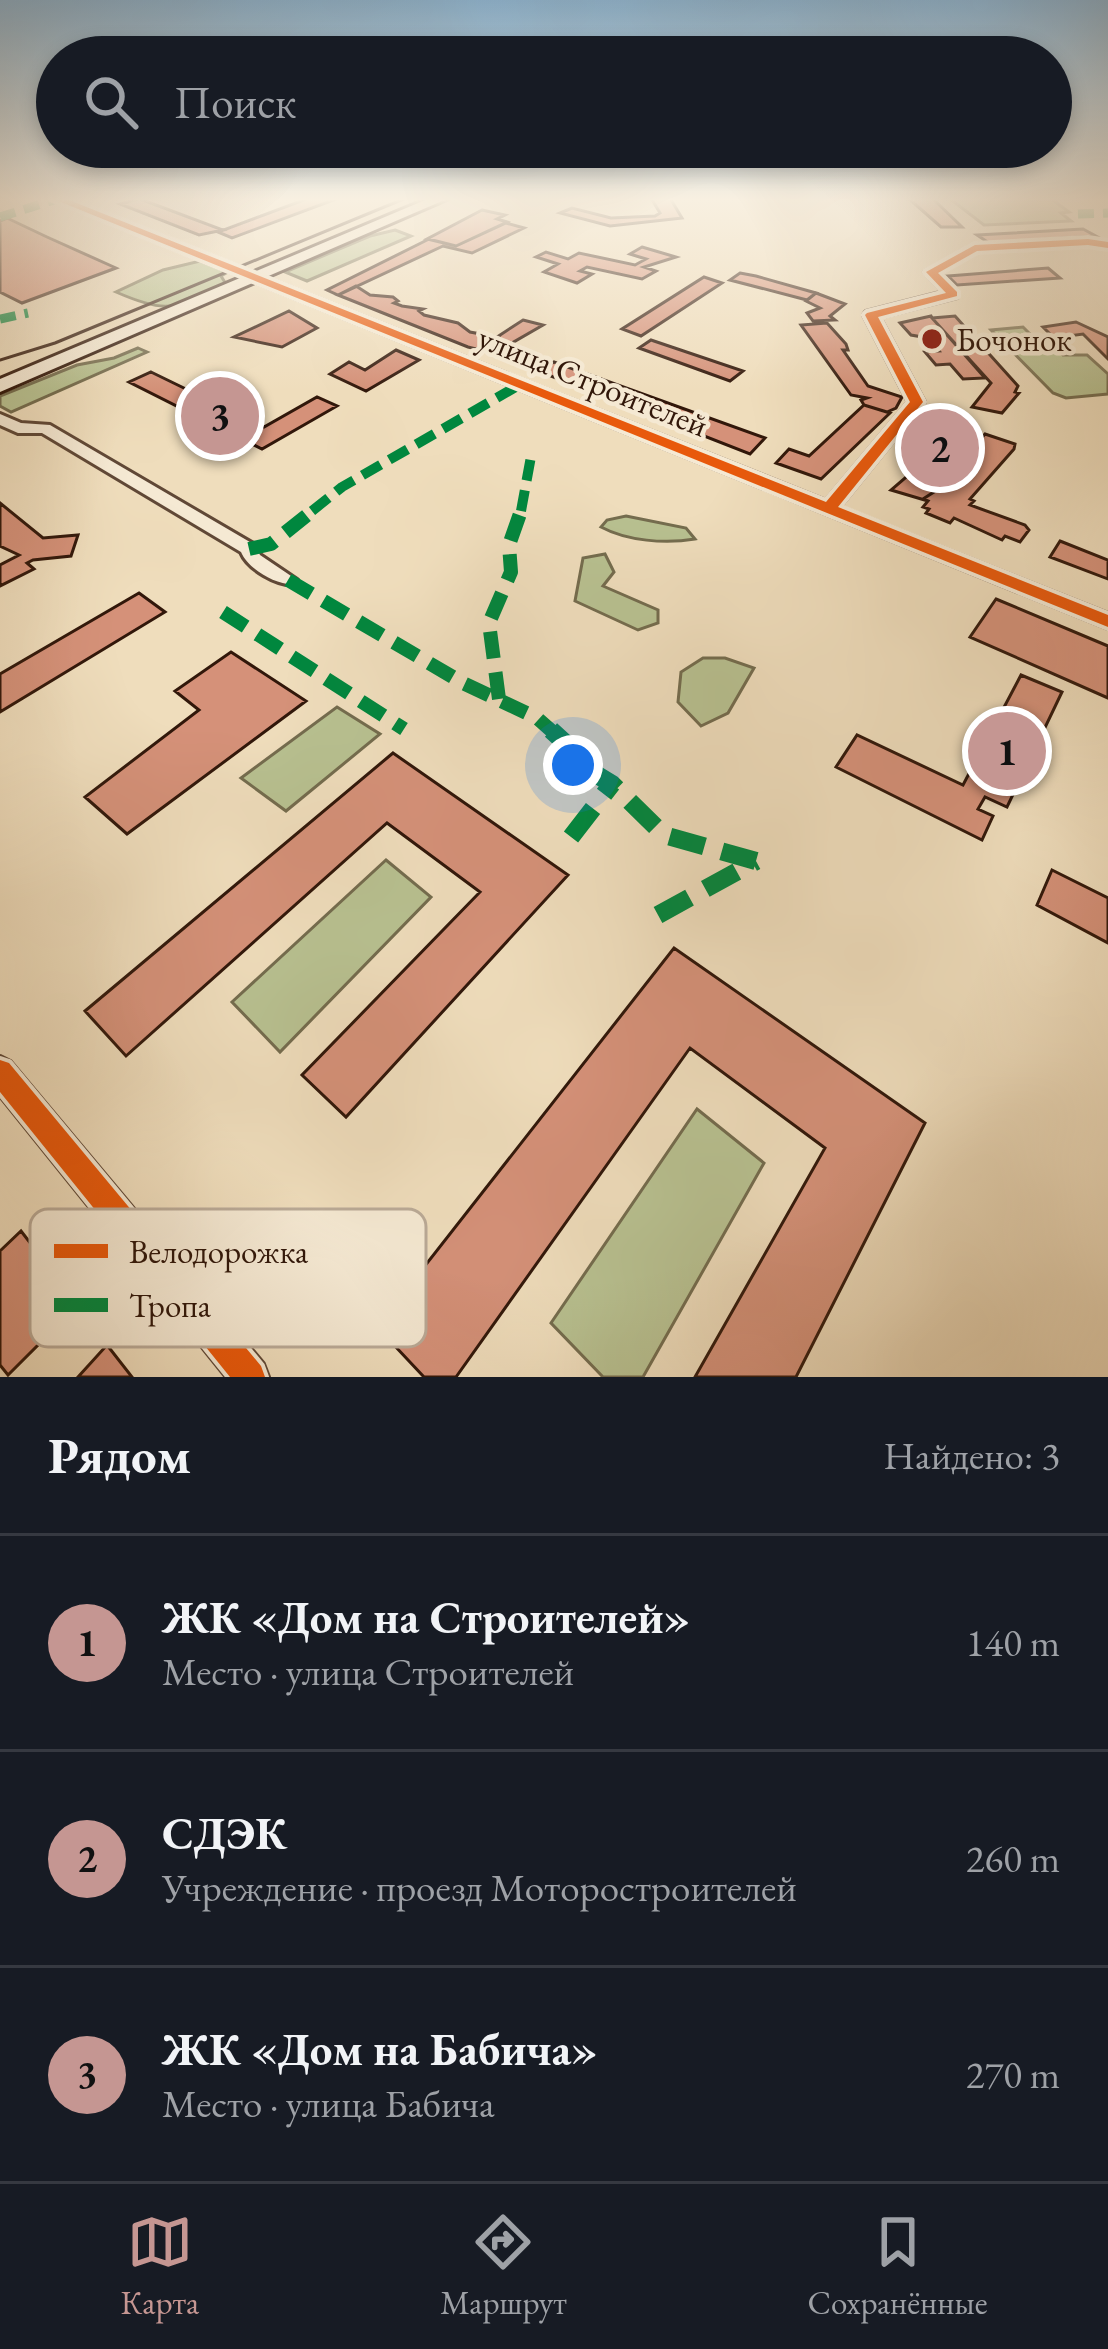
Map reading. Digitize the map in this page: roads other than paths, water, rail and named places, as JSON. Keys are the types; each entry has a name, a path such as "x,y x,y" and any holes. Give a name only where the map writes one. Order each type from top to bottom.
{"street":[{"name":"улица Строителей","path":"216,262 1108,621"},
{"path":"0,386 292,262"},
{"path":"829,508 917,402 871,315 953,294 931,272 949,262"},
{"path":"0,419 18,428 45,428 249,548 252,558 288,580"},
{"path":"0,1072 112,1209"},
{"path":"225,1347 250,1377"}],"tram line":[{"path":"0,360 55,343 250,262"}],"place":[{"name":"Бочонок","path":"932,339"},
{"name":"ЖК «Дом на Бабича»","path":"220,416"},
{"name":"СДЭК","path":"940,448"},
{"name":"ЖК «Дом на Строителей»","path":"1007,751"}]}
